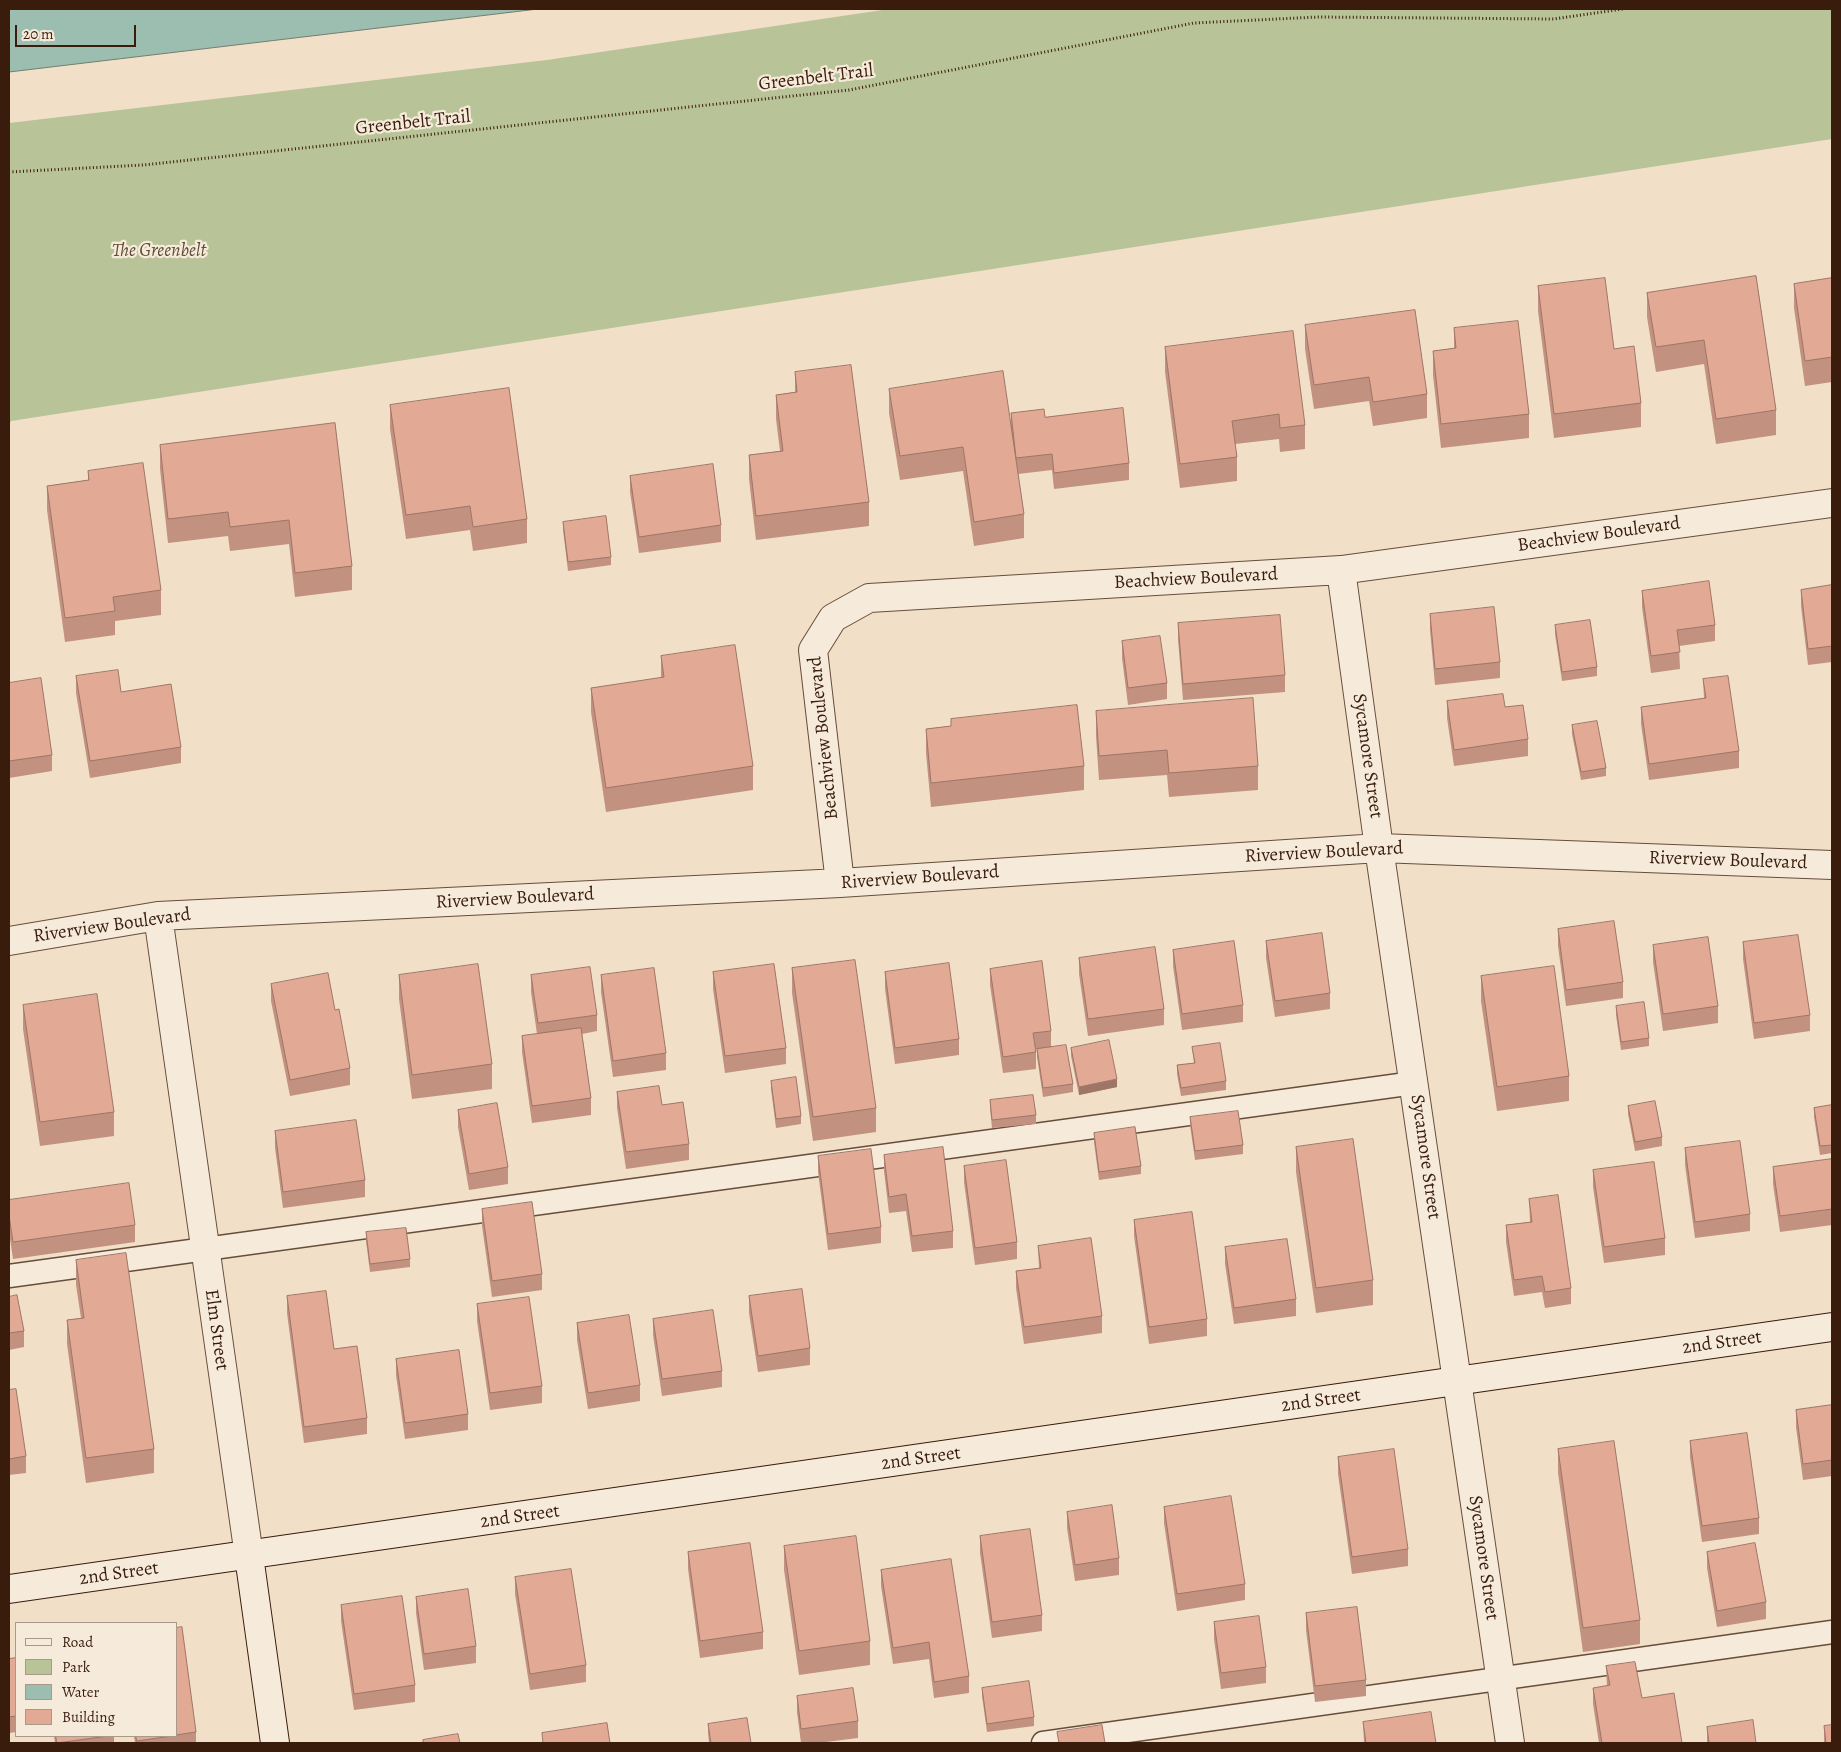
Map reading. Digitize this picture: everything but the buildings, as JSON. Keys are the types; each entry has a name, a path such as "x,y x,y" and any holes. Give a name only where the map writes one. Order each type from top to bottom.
{"street":[{"name":"Beachview Boulevard","path":"840,883 813,650 833,618 869,598 1341,570 1832,503"},
{"name":"Sycamore Street","path":"1341,570 1379,848 1510,1743"},
{"name":"Riverview Boulevard","path":"9,941 158,916 840,883 1379,848 1832,865"},
{"name":"Elm Street","path":"158,916 275,1743"},
{"name":"2nd Street","path":"9,1590 1832,1327"}],"lane":[{"path":"9,1276 1414,1083"},
{"path":"1043,1743 1832,1632"}],"path":[{"name":"Greenbelt Trail","path":"9,172 152,164 850,90 1194,23 1318,17 1554,19 1623,9"}],"green space":[{"name":"The Greenbelt","path":"889,9 1832,9 1832,139 11,421 9,425 9,123 547,60"}],"water":[{"path":"9,9 538,9 9,72"}]}
